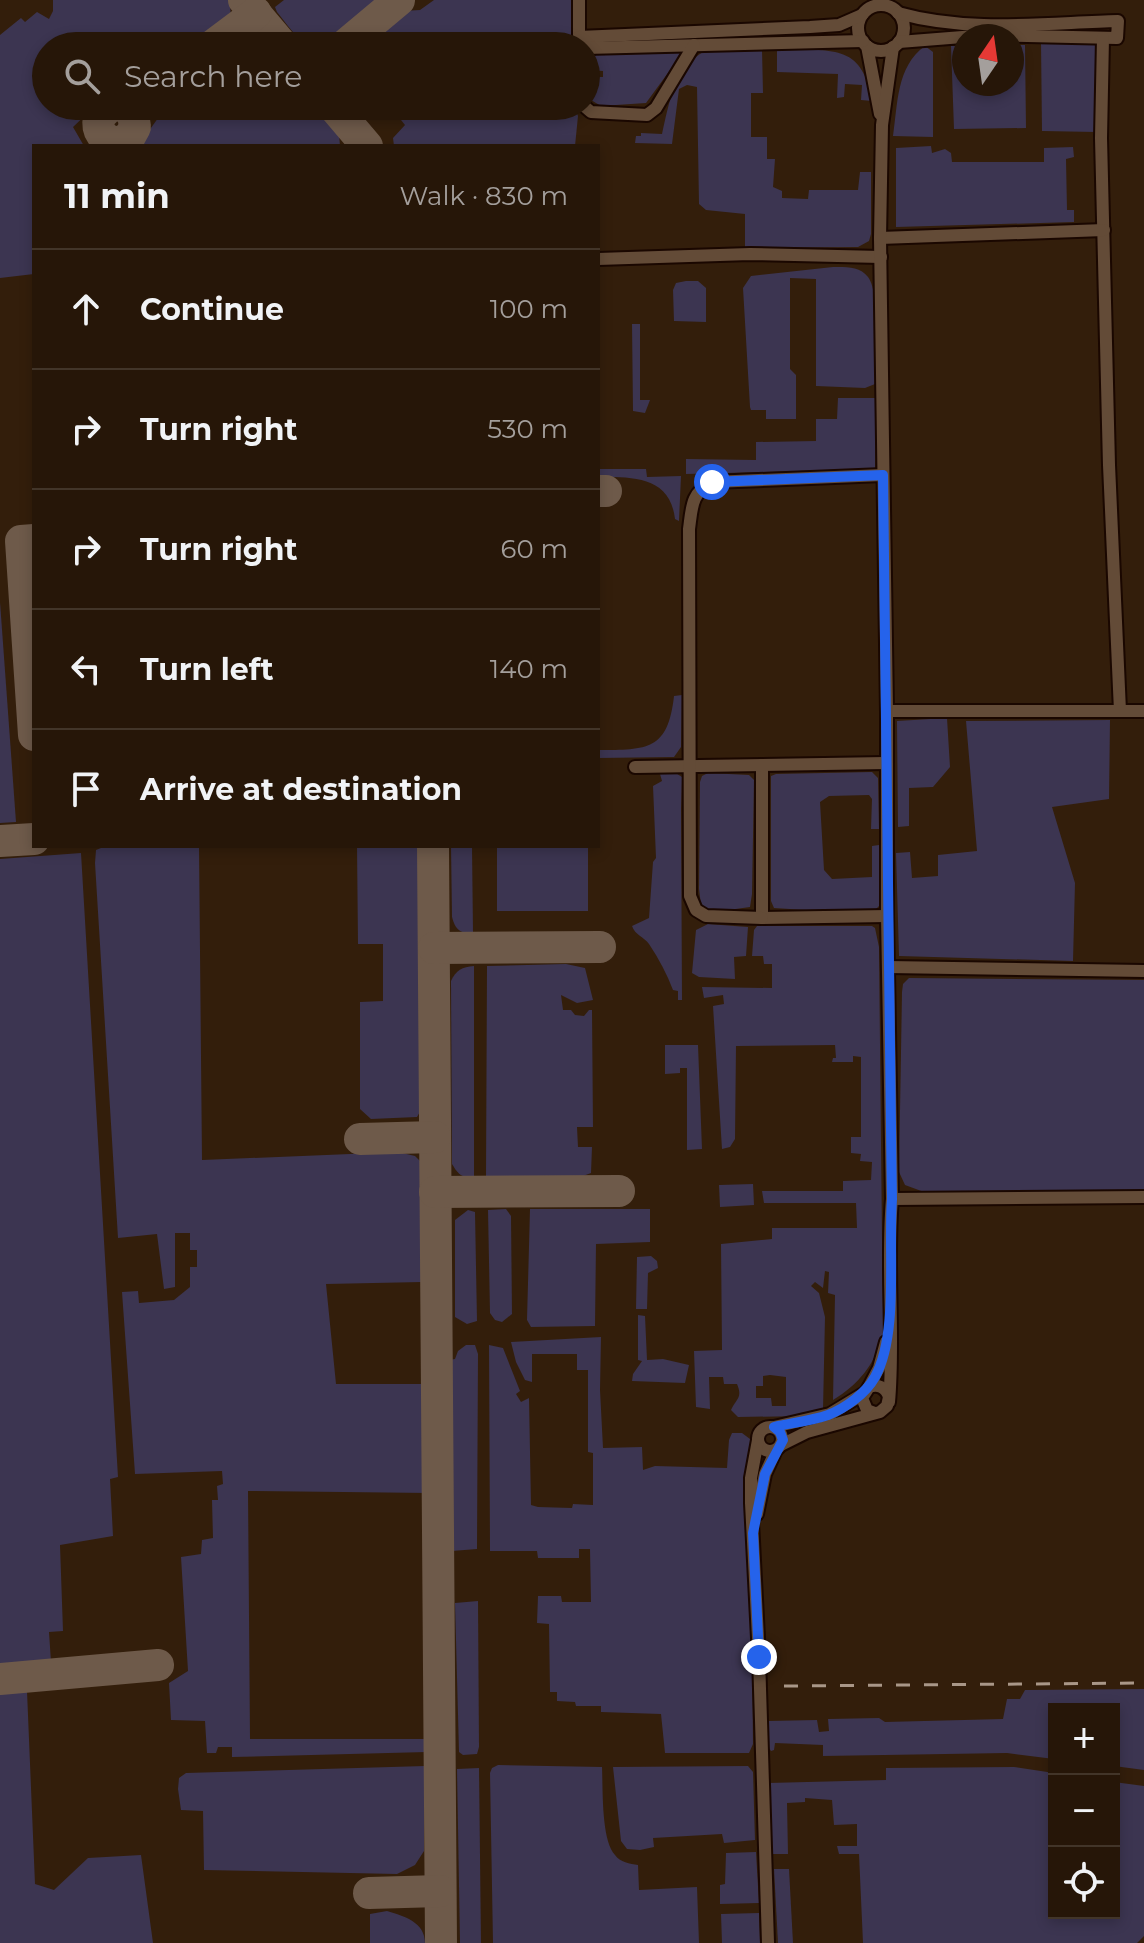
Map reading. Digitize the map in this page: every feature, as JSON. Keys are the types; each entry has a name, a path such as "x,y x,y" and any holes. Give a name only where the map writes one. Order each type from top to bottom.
{"street":[{"path":"579,0 580,32"},
{"path":"600,43 839,25 866,9 880,5 924,20 963,25 1118,21 1117,38 988,35 896,45 880,51 865,44 600,44"},
{"path":"758,1440 764,1450 779,1447 807,1432 884,1410 889,1402 892,1363 889,1232 892,1199 880,238 882,125 896,45 904,27 895,8"},
{"path":"866,9 858,31 865,44 882,125"},
{"path":"1103,38 1101,138 1109,465 1120,711"},
{"path":"600,112 647,115 656,108 694,45"},
{"path":"880,238 1104,230"},
{"path":"600,259 750,254 881,257"},
{"path":"883,475 712,482 700,488 692,504 689,529 690,896 696,910 706,916 887,916"},
{"path":"887,711 1144,711"},
{"path":"635,767 886,763"},
{"path":"762,765 762,918"},
{"path":"888,967 1144,971"},
{"path":"892,1199 1144,1197"},
{"path":"875,1413 864,1406 866,1390 879,1368 889,1323"},
{"path":"768,1943 751,1478 758,1440 763,1430 830,1414 866,1390 882,1387 888,1393 889,1402"},
{"path":"753,1533 765,1474 782,1436 774,1427"}],"shaded area":[{"path":"53,0 233,0 230,4 231,19 214,32 32,32 32,120 80,120 73,127 83,144 32,144 32,274 0,278 0,35 21,18 25,22 37,12 49,19"},
{"path":"284,0 379,0 337,32 294,32 275,7"},
{"path":"434,0 571,0 572,32 381,32 403,11 420,10"},
{"path":"1041,43 1096,43 1096,132 1042,131"},
{"path":"1025,45 1026,128 954,129 953,96 1024,96"},
{"path":"925,46 933,52 933,137 893,136 903,75 908,64"},
{"path":"717,49 762,49 763,93 751,93 751,137 767,137 767,159 775,159 773,187 782,191 782,198 808,199 809,190 858,190 860,172 871,172 871,234 869,241 858,247 745,248 745,214 706,210 699,204 697,87 687,85 679,89 672,144 635,143 636,136 641,136 641,133 662,134 674,87 686,66 695,58 705,51"},
{"path":"777,50 829,51 852,59 867,82 872,101 861,100 862,85 845,84 844,97 837,98 838,74 777,72"},
{"path":"684,51 646,103 601,106 600,77 603,77 603,71 600,71 600,53"},
{"path":"157,120 327,120 339,134 340,144 139,144"},
{"path":"401,120 578,120 575,144 394,144 393,138 405,125"},
{"path":"931,146 932,153 945,149 951,153 952,162 1044,162 1044,148 1073,147 1074,157 1066,159 1067,210 1074,210 1074,222 896,227 896,148"},
{"path":"833,267 861,271 872,286 876,313 875,384 865,388 816,386 816,279 790,278 790,369 796,375 796,419 766,419 766,410 751,410 750,407 743,288 751,276"},
{"path":"698,281 706,288 706,322 674,321 673,290 676,283"},
{"path":"632,324 640,324 640,400 650,400 645,413 633,411"},
{"path":"838,398 876,398 875,469 686,474 686,459 756,460 756,442 816,441 816,419 837,419"},
{"path":"600,469 646,469 647,477 681,476 679,521 675,519 666,494 658,487 624,478 600,477"},
{"path":"0,602 16,822 0,823"},
{"path":"682,695 681,747 674,757 600,758 600,750 642,747 660,737 667,727 674,696"},
{"path":"947,718 950,767 933,787 909,788 909,826 898,827 897,721"},
{"path":"1110,720 1109,799 1052,807 1075,883 1073,961 899,956 896,853 910,852 912,878 938,876 938,855 977,851 966,721"},
{"path":"674,772 682,777 682,1000 678,1000 678,991 673,990 649,944 632,926 649,918 653,862 656,858 653,786 662,781 660,774"},
{"path":"872,772 878,778 879,829 871,829 872,799 869,795 829,796 820,802 824,870 832,879 872,877 872,846 879,845 879,906 876,909 836,912 774,908 771,901 771,776"},
{"path":"708,773 749,775 754,780 750,907 714,912 701,905 700,782 702,776"},
{"path":"199,848 202,1160 398,1152 415,1156 423,1164 422,1282 326,1284 336,1384 423,1384 424,1455 430,1457 430,1493 248,1491 250,1739 426,1739 427,1752 232,1757 232,1747 218,1747 216,1753 207,1753 205,1721 171,1720 169,1683 188,1671 181,1557 201,1554 202,1540 213,1538 212,1500 218,1500 217,1486 223,1484 222,1471 135,1474 122,1292 138,1291 139,1303 174,1300 190,1287 190,1267 197,1267 197,1250 190,1250 190,1233 175,1233 175,1287 164,1289 157,1234 118,1238 96,850"},
{"path":"357,848 420,848 422,1108 417,1117 371,1119 360,1109 360,1002 383,1001 383,944 358,944"},
{"path":"451,848 472,848 473,933 459,930 452,917"},
{"path":"497,848 588,848 588,911 497,911"},
{"path":"81,853 118,1477 110,1479 113,1536 60,1545 63,1631 49,1632 51,1662 0,1665 0,859"},
{"path":"708,924 748,927 746,956 734,957 735,979 699,977 692,973 696,930"},
{"path":"757,926 872,926 879,947 883,1337 864,1373 833,1400 835,1295 828,1293 829,1272 825,1271 823,1288 815,1282 811,1286 819,1293 825,1317 823,1410 805,1416 738,1417 731,1410 739,1389 737,1384 724,1384 723,1377 709,1377 710,1409 696,1407 694,1351 722,1350 721,1244 772,1239 772,1228 857,1228 856,1203 764,1203 762,1191 843,1191 843,1181 871,1180 872,1162 860,1161 861,1154 851,1153 851,1137 861,1137 861,1057 853,1056 853,1062 832,1062 836,1058 835,1045 736,1046 735,1139 730,1147 722,1149 713,1006 724,1004 723,995 704,998 702,987 772,988 772,964 764,964 763,956 752,956","holes":["763,1376 786,1377 786,1406 772,1406 771,1398 756,1398 756,1386 763,1386"]},
{"path":"566,964 585,968 593,1000 577,1003 561,995 563,1010 584,1016 592,1010 593,1127 577,1127 578,1147 592,1147 591,1173 583,1176 486,1176 487,966"},
{"path":"474,966 474,1176 466,1177 458,1173 452,1164 451,981 460,970"},
{"path":"909,978 1144,980 1144,1191 924,1192 905,1185 899,1172 902,992 903,984"},
{"path":"665,1045 698,1045 702,1149 687,1150 687,1068 680,1068 680,1073 665,1074"},
{"path":"753,1184 754,1205 720,1207 719,1185"},
{"path":"506,1209 511,1216 512,1314 502,1322 495,1320 490,1313 488,1210"},
{"path":"530,1209 650,1209 650,1242 596,1244 595,1326 531,1327 527,1320"},
{"path":"468,1210 475,1212 477,1321 467,1324 455,1317 455,1220"},
{"path":"651,1256 657,1261 658,1268 648,1273 647,1309 636,1309 637,1257"},
{"path":"638,1315 645,1316 647,1360 663,1359 689,1365 685,1383 632,1381 642,1361 638,1360"},
{"path":"601,1337 603,1448 642,1447 643,1470 655,1466 727,1468 732,1433 742,1433 750,1439 753,1744 749,1753 665,1753 661,1714 601,1712 601,1706 576,1706 575,1702 557,1701 557,1692 550,1692 549,1624 537,1623 538,1596 561,1596 562,1602 591,1602 590,1549 579,1549 579,1558 538,1558 537,1551 490,1551 489,1345 503,1348 520,1391 516,1394 521,1402 529,1398 531,1505 572,1508 573,1504 593,1505 593,1453 588,1452 588,1370 577,1370 577,1354 532,1354 532,1382 525,1380 511,1342"},
{"path":"466,1345 475,1345 478,1354 477,1549 452,1551 449,1360 455,1359 458,1351"},
{"path":"478,1601 479,1747 477,1754 463,1755 459,1752 455,1603"},
{"path":"1144,1689 1144,1770 1120,1767 1120,1703 1048,1703 1048,1758 1007,1753 823,1756 823,1745 775,1743 774,1750 769,1748 769,1721 817,1720 819,1732 829,1731 828,1719 879,1718 885,1722 1003,1719 1007,1699 1020,1699 1025,1690"},
{"path":"27,1691 35,1884 54,1890 88,1858 141,1855 153,1943 0,1943 0,1692"},
{"path":"498,1765 602,1767 604,1813 610,1848 620,1859 638,1865 639,1890 697,1887 699,1943 493,1943 490,1773"},
{"path":"425,1766 424,1851 415,1865 397,1874 204,1870 203,1811 181,1810 178,1789 179,1778 186,1773"},
{"path":"748,1766 753,1772 755,1840 724,1843 722,1834 653,1838 654,1847 640,1850 627,1849 621,1841 613,1767"},
{"path":"1014,1767 1048,1772 1048,1919 1120,1919 1120,1783 1144,1786 1144,1936 1137,1943 863,1943 859,1854 839,1854 837,1846 857,1846 857,1824 834,1825 832,1800 805,1798 805,1802 787,1803 788,1854 770,1854 768,1783 886,1780 886,1768"},
{"path":"479,1768 481,1943 460,1943 457,1769"},
{"path":"756,1852 759,1903 720,1904 720,1885 725,1884 726,1853"},
{"path":"774,1869 789,1869 793,1943 778,1943"},
{"path":"387,1911 417,1925 425,1943 370,1943 370,1914"},
{"path":"759,1913 760,1943 722,1943 721,1914"}],"taxiway":[{"path":"244,0 271,32"},
{"path":"361,32 399,0"},
{"path":"231,32 256,13"},
{"path":"99,120 104,137 117,143 129,138 135,127 134,120"},
{"path":"345,120 365,144"},
{"path":"600,491 606,491"},
{"path":"32,540 21,541 32,705"},
{"path":"0,841 32,839"},
{"path":"433,848 441,1943"},
{"path":"434,948 600,947"},
{"path":"360,1139 435,1137"},
{"path":"435,1192 619,1191"},
{"path":"0,1679 158,1665"},
{"path":"369,1893 440,1891"}],"railway":[{"path":"784,1686 1144,1683"}],"route":[{"path":"712,482 883,475 892,1199 889,1323 879,1368 863,1394 830,1414 774,1427 783,1440 765,1474 753,1533 759,1657"}]}
